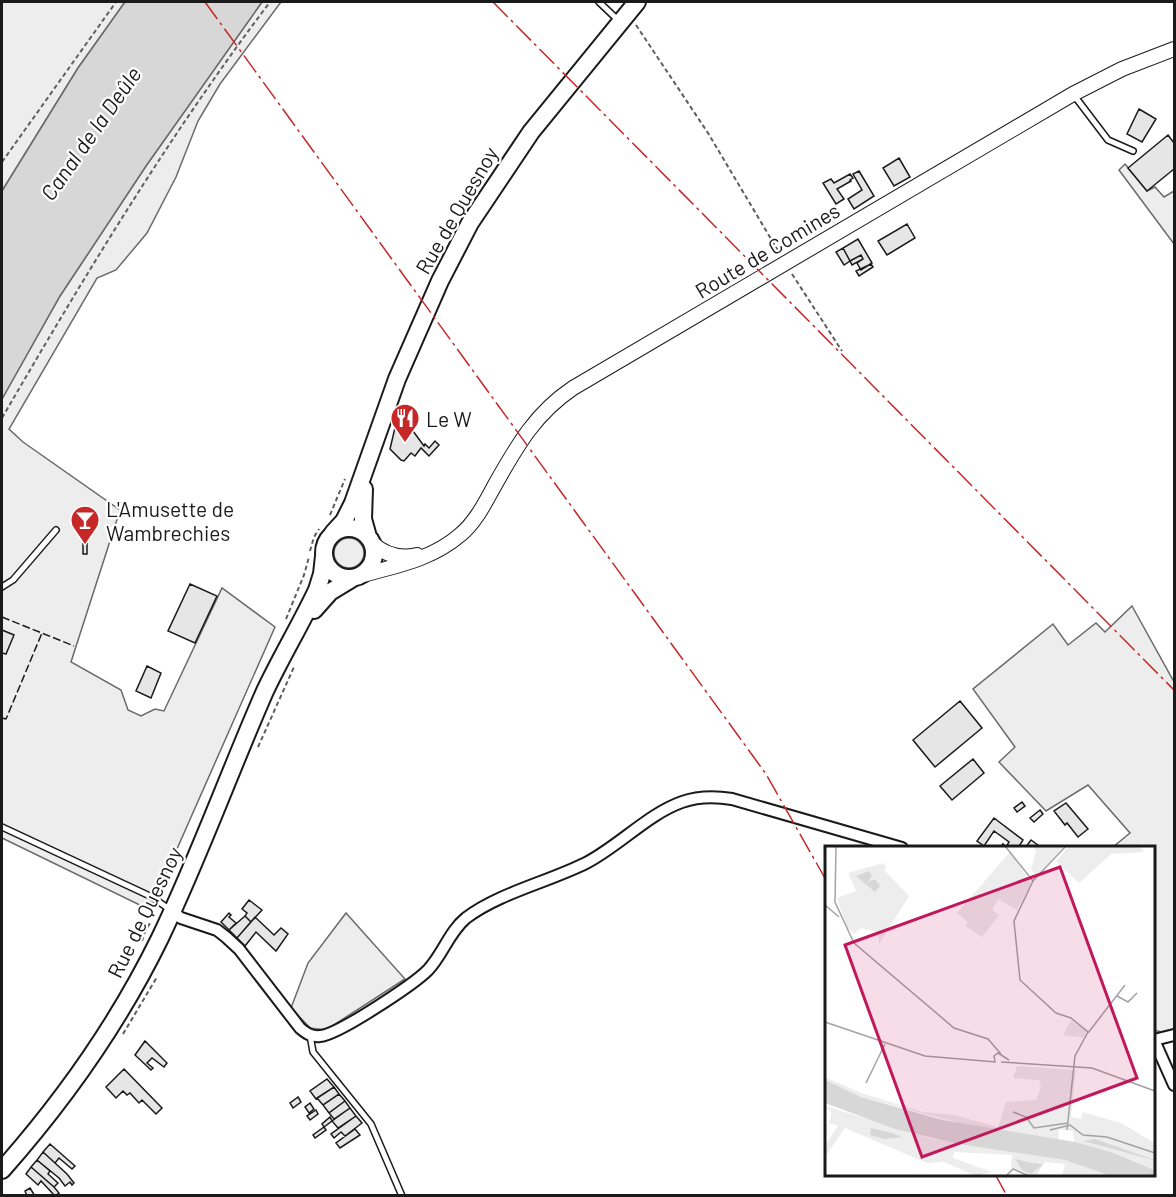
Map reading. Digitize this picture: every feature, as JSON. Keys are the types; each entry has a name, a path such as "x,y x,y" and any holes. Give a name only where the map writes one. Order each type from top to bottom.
{"main road":[{"name":"Rue de Quesnoy","path":"333,533 346,517 366,470 396,380 440,281 470,223 531,132 628,12"},
{"name":"Rue de Quesnoy","path":"366,470 363,519 370,540"},
{"path":"350,527 360,530 370,540 373,560 368,569 356,577 342,577 332,572 327,566 324,556 326,542 339,529 350,527"},
{"name":"Rue de Quesnoy","path":"2,1170 54,1108 129,995 172,912 265,692 320,582 324,556"},
{"name":"Rue de Quesnoy","path":"286,650 307,619 330,592 338,585 356,577"}],"street":[{"name":"Route de Comines","path":"356,577 410,563 450,543 468,528 520,441 537,419 550,406 588,380 1073,94 1110,74 1174,49"},
{"name":"Route de Comines","path":"370,540 382,551 400,557 436,551"},
{"path":"172,912 181,918 211,928 226,937 239,949 304,1032 322,1036 416,980 433,965 456,928 474,913 584,863 661,813 692,798 714,796 732,799 895,846"},
{"path":"1155,1040 1174,1035"},
{"path":"1155,1042 1174,1085"}],"lane":[{"path":"599,2 628,12"},
{"path":"1073,94 1108,140 1133,151"},
{"path":"2,587 13,580 56,530"},
{"path":"2,827 152,897 172,912"},
{"path":"310,1035 313,1052 371,1124 402,1196"}],"path":[{"path":"2,162 116,2"},
{"path":"2,418 73,295 130,203 233,51 270,2"},
{"path":"628,12 708,133 818,316 842,351"}],"shaded area":[{"path":"2,2 125,2 78,68 2,191"},
{"path":"262,2 281,2 220,84 198,121 176,177 147,233 116,270 97,278 9,429 23,442 120,510 71,662 121,690 128,710 141,716 155,709 164,711 222,588 275,627 150,910 2,838 2,399 60,296 146,166"},
{"path":"1125,164 1147,191 1155,187 1164,197 1174,191 1174,244 1119,170"},
{"path":"349,538 360,542 364,553 360,564 349,568 338,564 334,553 338,542"},
{"path":"1132,606 1174,682 1174,1029 1161,1032 1155,1030 1155,846 1114,846 1130,833 1088,785 1046,811 999,762 1015,747 973,689 1053,624 1068,645 1096,623 1105,632"},
{"path":"346,913 405,979 326,1030 310,1028 291,1008 308,963"}],"water":[{"name":"Canal de la Deûle","path":"125,2 262,2 146,166 60,296 2,399 2,191 78,68"}],"building":[{"path":"1139,109 1156,119 1142,142 1127,134"},
{"path":"1168,135 1174,143 1174,169 1147,191 1128,168"},
{"path":"899,158 910,177 894,186 883,168"},
{"path":"859,171 874,196 854,209 848,199 862,190 853,174"},
{"path":"850,174 853,178 851,181 837,189 844,199 836,204 823,183 831,179 834,183"},
{"path":"907,224 915,238 887,255 878,241"},
{"path":"858,239 872,263 861,270 857,263 863,259 861,255 850,261 843,248"},
{"path":"843,248 850,261 844,265 836,252"},
{"path":"861,255 863,259 852,265 850,261"},
{"path":"871,264 873,267 859,276 856,271"},
{"path":"397,419 405,420 403,429 413,431 424,446 425,444 429,448 435,441 439,445 429,456 421,448 415,456 411,453 404,461 401,460 390,449"},
{"path":"83,538 87,538 87,554 83,554"},
{"path":"190,584 217,596 195,643 168,631"},
{"path":"2,630 14,635 6,654 2,653"},
{"path":"147,666 161,673 151,698 136,691"},
{"path":"960,701 982,728 935,767 913,740"},
{"path":"973,759 984,773 952,800 940,786"},
{"path":"1022,802 1025,806 1017,812 1014,808"},
{"path":"1066,803 1088,829 1078,837 1054,811"},
{"path":"1040,810 1043,814 1034,822 1030,818"},
{"path":"994,818 1023,840 1019,846 1007,846 1009,842 994,831 984,846 977,841"},
{"path":"1031,840 1039,846 1026,846"},
{"path":"249,900 262,910 251,922 245,916 247,913 242,909"},
{"path":"229,913 231,915 229,917 236,923 229,930 221,922"},
{"path":"245,916 251,922 237,938 229,930"},
{"path":"255,917 274,935 281,928 288,934 276,951 256,932 245,946 237,938"},
{"path":"145,1041 167,1063 164,1067 152,1058 147,1063 153,1068 151,1070 135,1055"},
{"path":"124,1069 162,1108 156,1114 142,1100 139,1103 130,1093 127,1095 123,1091 116,1098 106,1087"},
{"path":"327,1079 334,1087 316,1099 310,1091"},
{"path":"334,1087 339,1094 323,1105 317,1098"},
{"path":"339,1094 345,1101 329,1113 323,1105"},
{"path":"298,1097 301,1102 293,1108 290,1103"},
{"path":"345,1101 350,1108 334,1119 329,1113"},
{"path":"310,1103 314,1109 309,1113 305,1107"},
{"path":"350,1108 356,1116 338,1128 332,1121"},
{"path":"316,1110 318,1114 310,1120 307,1116"},
{"path":"356,1116 362,1123 345,1136 341,1132 334,1138 331,1134"},
{"path":"330,1117 332,1121 324,1127 322,1124"},
{"path":"324,1127 326,1130 315,1138 313,1135"},
{"path":"355,1129 360,1135 340,1148 336,1143"},
{"path":"50,1144 75,1166 72,1169 59,1158 55,1163 43,1152"},
{"path":"43,1152 67,1174 74,1183 72,1185 70,1182 65,1186 37,1160"},
{"path":"37,1160 50,1171 48,1174 58,1183 54,1187 31,1167"},
{"path":"31,1167 59,1193 55,1196 41,1181 38,1185 26,1174"},
{"path":"30,1188 35,1196 27,1196 25,1191"}],"fence":[{"path":"2,617 74,646"},
{"path":"2,718 6,719 42,633"}],"power":[{"path":"205,2 766,774 825,878"},
{"path":"493,2 1174,690"},
{"path":"996,1176 1007,1196"}],"place":[{"name":"Le W","path":"405,444"},
{"name":"L'Amusette de Wambrechies","path":"85,546"}]}
